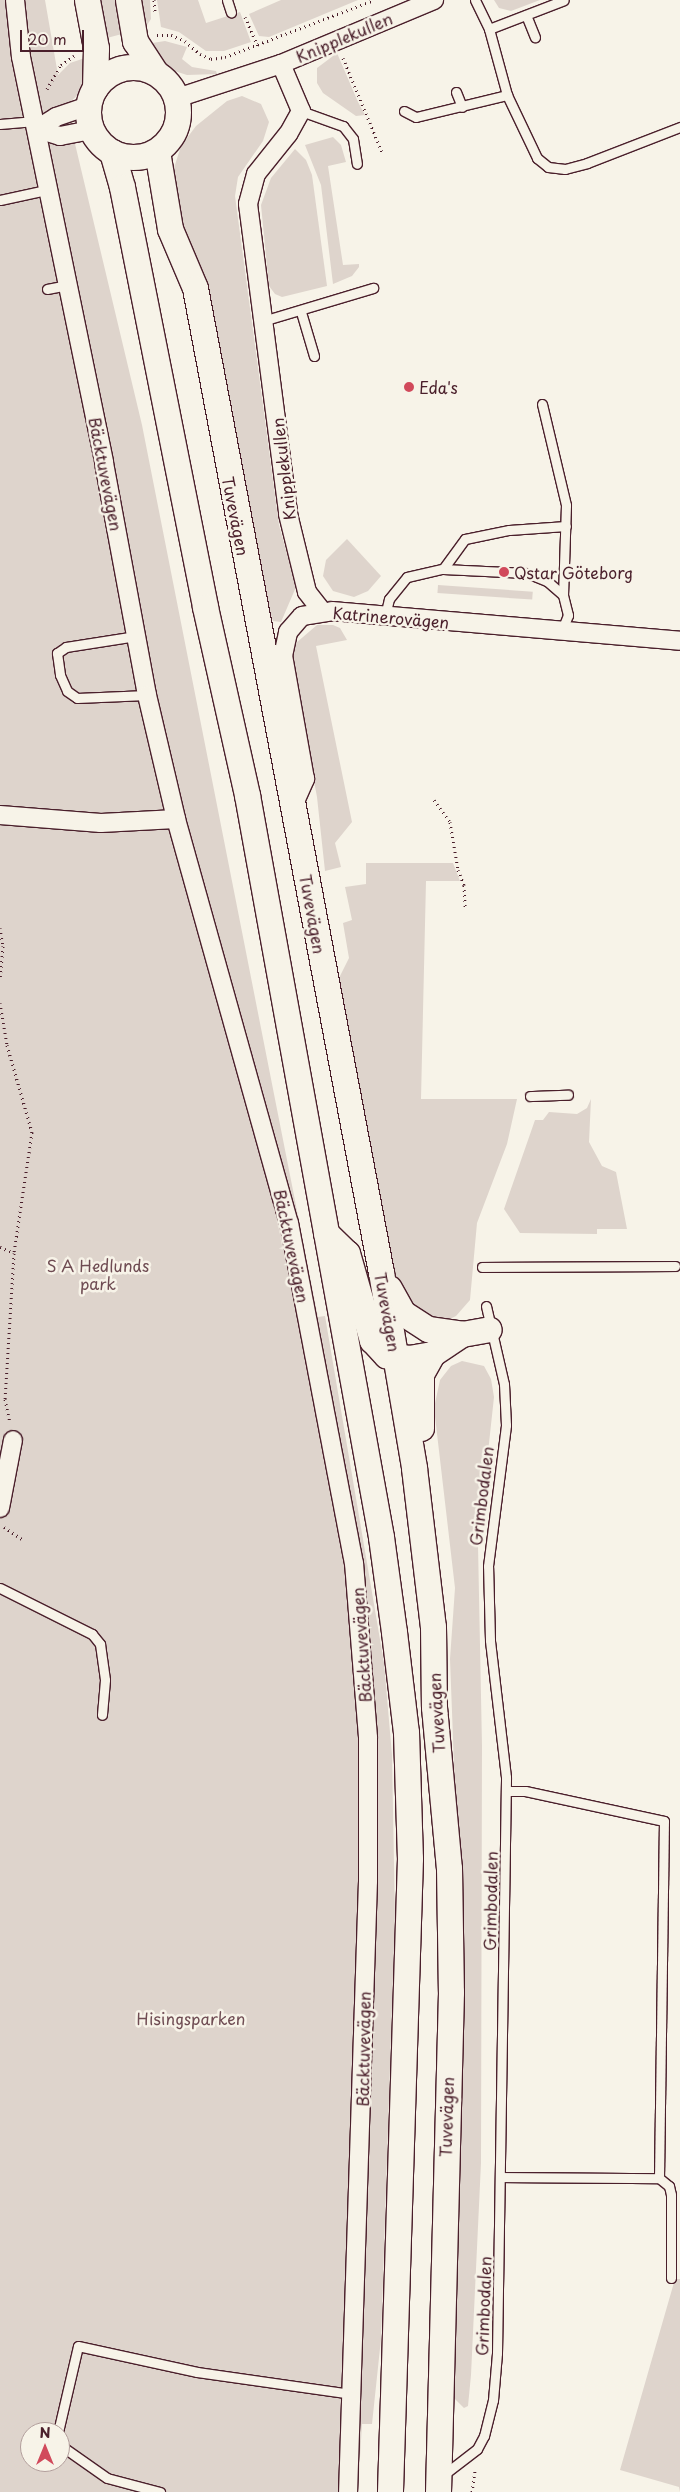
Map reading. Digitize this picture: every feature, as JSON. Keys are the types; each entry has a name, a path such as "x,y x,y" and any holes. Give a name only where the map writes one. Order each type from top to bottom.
{"main road":[{"path":"87,0 96,48 91,97 91,130 100,143 112,152 134,158 157,151 174,134 179,110 177,98 168,83 155,72 135,41 128,0"},
{"path":"91,97 115,70 128,67 155,72"},
{"name":"Tuvevägen","path":"157,151 170,229 195,288 381,1272 414,1468 433,1627 434,1708 449,1868 451,1937 438,2486"},
{"name":"Tuvevägen","path":"112,152 124,195 197,568 247,795 381,1536 406,1732 410,1858 390,2492"},
{"path":"326,1233 347,1253 372,1340 386,1355 396,1358 432,1354 487,1318"},
{"path":"381,1272 403,1313 414,1322 428,1329 462,1334"},
{"path":"432,1354 421,1374 420,1396 438,1573 433,1627"}],"street":[{"name":"Bäcktuvevägen","path":"15,0 21,57 35,120 46,190 68,285 147,695 176,819 289,1223 354,1564 368,1738 368,1881 348,2492"},
{"name":"Knipplekullen","path":"177,98 281,64 335,39 434,0"},
{"name":"Knipplekullen","path":"281,64 301,111 288,134 256,174 249,191 255,256 266,320 288,514 307,592 322,611"},
{"path":"35,120 56,116 91,97"},
{"path":"35,120 60,136 91,130"},
{"name":"Katrinerovägen","path":"293,806 305,779 283,656 288,632 302,616 322,611 680,641"},
{"path":"0,815 102,823 176,819"},
{"path":"0,1508 13,1440"}],"lane":[{"path":"227,0 231,12"},
{"path":"475,0 489,29 491,46 507,95 537,158 548,167 564,169 587,163 680,127"},
{"path":"489,29 564,0"},
{"path":"526,16 535,37"},
{"path":"456,92 462,107"},
{"path":"404,110 416,117 507,95"},
{"path":"301,111 343,126 353,139 357,164"},
{"path":"0,124 35,120"},
{"path":"0,200 46,190"},
{"path":"47,289 68,285"},
{"path":"266,320 301,312 373,288"},
{"path":"301,312 314,356"},
{"path":"542,404 566,505 563,595 568,615 561,632"},
{"path":"444,569 465,539 509,530 566,526"},
{"path":"385,616 389,599 408,577 444,569 527,573 547,580 563,595"},
{"path":"136,636 66,646 57,653 60,675 66,691 77,698 147,695"},
{"path":"530,1096 568,1095"},
{"path":"482,1267 674,1266"},
{"name":"Grimbodalen","path":"438,2486 477,2448 489,2418 497,2353 506,1791 490,1640 488,1566 506,1417 504,1384 487,1318"},
{"path":"0,1588 92,1634 100,1644 105,1680 102,1715"},
{"path":"506,1791 525,1791 664,1821 659,2178"},
{"path":"501,2177 659,2178 669,2186 671,2195 671,2278"},
{"path":"60,2422 78,2346 197,2372 352,2394"},
{"path":"70,2452 107,2478 160,2492"}],"path":[{"path":"135,41 160,34 171,35 210,59 258,46 374,0"},
{"path":"231,12 241,8 258,46"},
{"path":"327,19 382,152"},
{"path":"35,120 61,66 78,52 96,48"},
{"path":"434,800 450,822 458,870 464,884 464,907"},
{"path":"0,928 3,946 0,980"},
{"path":"0,1003 7,1044 32,1132 14,1253 6,1399 13,1440"},
{"path":"0,1247 14,1253"},
{"path":"0,1525 22,1539"}],"green space":[{"name":"Hisingsparken","path":"0,0 45,0 58,75 70,63 85,58 84,89 66,106 142,425 318,1317 325,1316 384,1663 392,1755 395,1918 381,2339 372,2424 362,2424 358,2492 0,2492"},
{"path":"95,0 117,0 122,34 103,39"},
{"path":"139,0 150,0 151,19 145,28"},
{"path":"157,0 198,0 206,23 240,12 251,42 224,51 206,51 179,32 161,27"},
{"path":"281,0 358,0 269,37 259,36 249,14"},
{"path":"494,0 540,0 511,11 499,8"},
{"path":"165,41 187,47 182,59 192,67 216,71 217,74 187,75 162,67 146,44"},
{"path":"337,53 365,115 356,116 323,93 317,83 317,68"},
{"path":"242,96 261,104 269,122 263,141 238,177 235,196 279,525 296,587 281,622 273,621 269,610 231,421 233,411 182,238 173,171 181,146 196,126 227,101"},
{"path":"333,137 341,145 346,162 328,166 343,265 359,264 359,267 352,276 333,284 321,185 305,145"},
{"path":"295,149 306,160 312,175 327,286 282,297 275,294 269,286 261,205 271,178"},
{"path":"347,539 381,576 368,591 354,597 333,591 323,576 326,560"},
{"path":"438,585 533,592 532,600 437,593"},
{"path":"317,625 333,625 340,628 347,640 316,646 352,822 335,843 341,867 325,871 317,797 291,661 296,643"},
{"path":"366,863 453,863 460,881 426,881 421,1099 517,1099 507,1144 477,1223 470,1300 456,1316 448,1320 438,1320 411,1306 395,1274 341,996 339,978 349,958 343,923 352,920 345,887 366,884"},
{"path":"591,1099 589,1142 602,1166 616,1172 627,1229 597,1229 597,1234 520,1233 504,1209 535,1120 543,1120 549,1112 577,1114 587,1108"},
{"path":"462,1361 484,1366 491,1379 494,1397 478,1545 482,1746 481,2163 471,2375 468,2406 464,2408 454,2398 461,2016 460,1924 450,1659 455,1588 434,1408 440,1380 451,1366"},
{"path":"675,2279 680,2279 680,2492 679,2487 620,2470"}],"place":[{"name":"Eda's","path":"409,387"},
{"name":"Qstar Göteborg","path":"504,572"}],"park label":[{"name":"S A Hedlunds park","path":"98,1274"}]}
